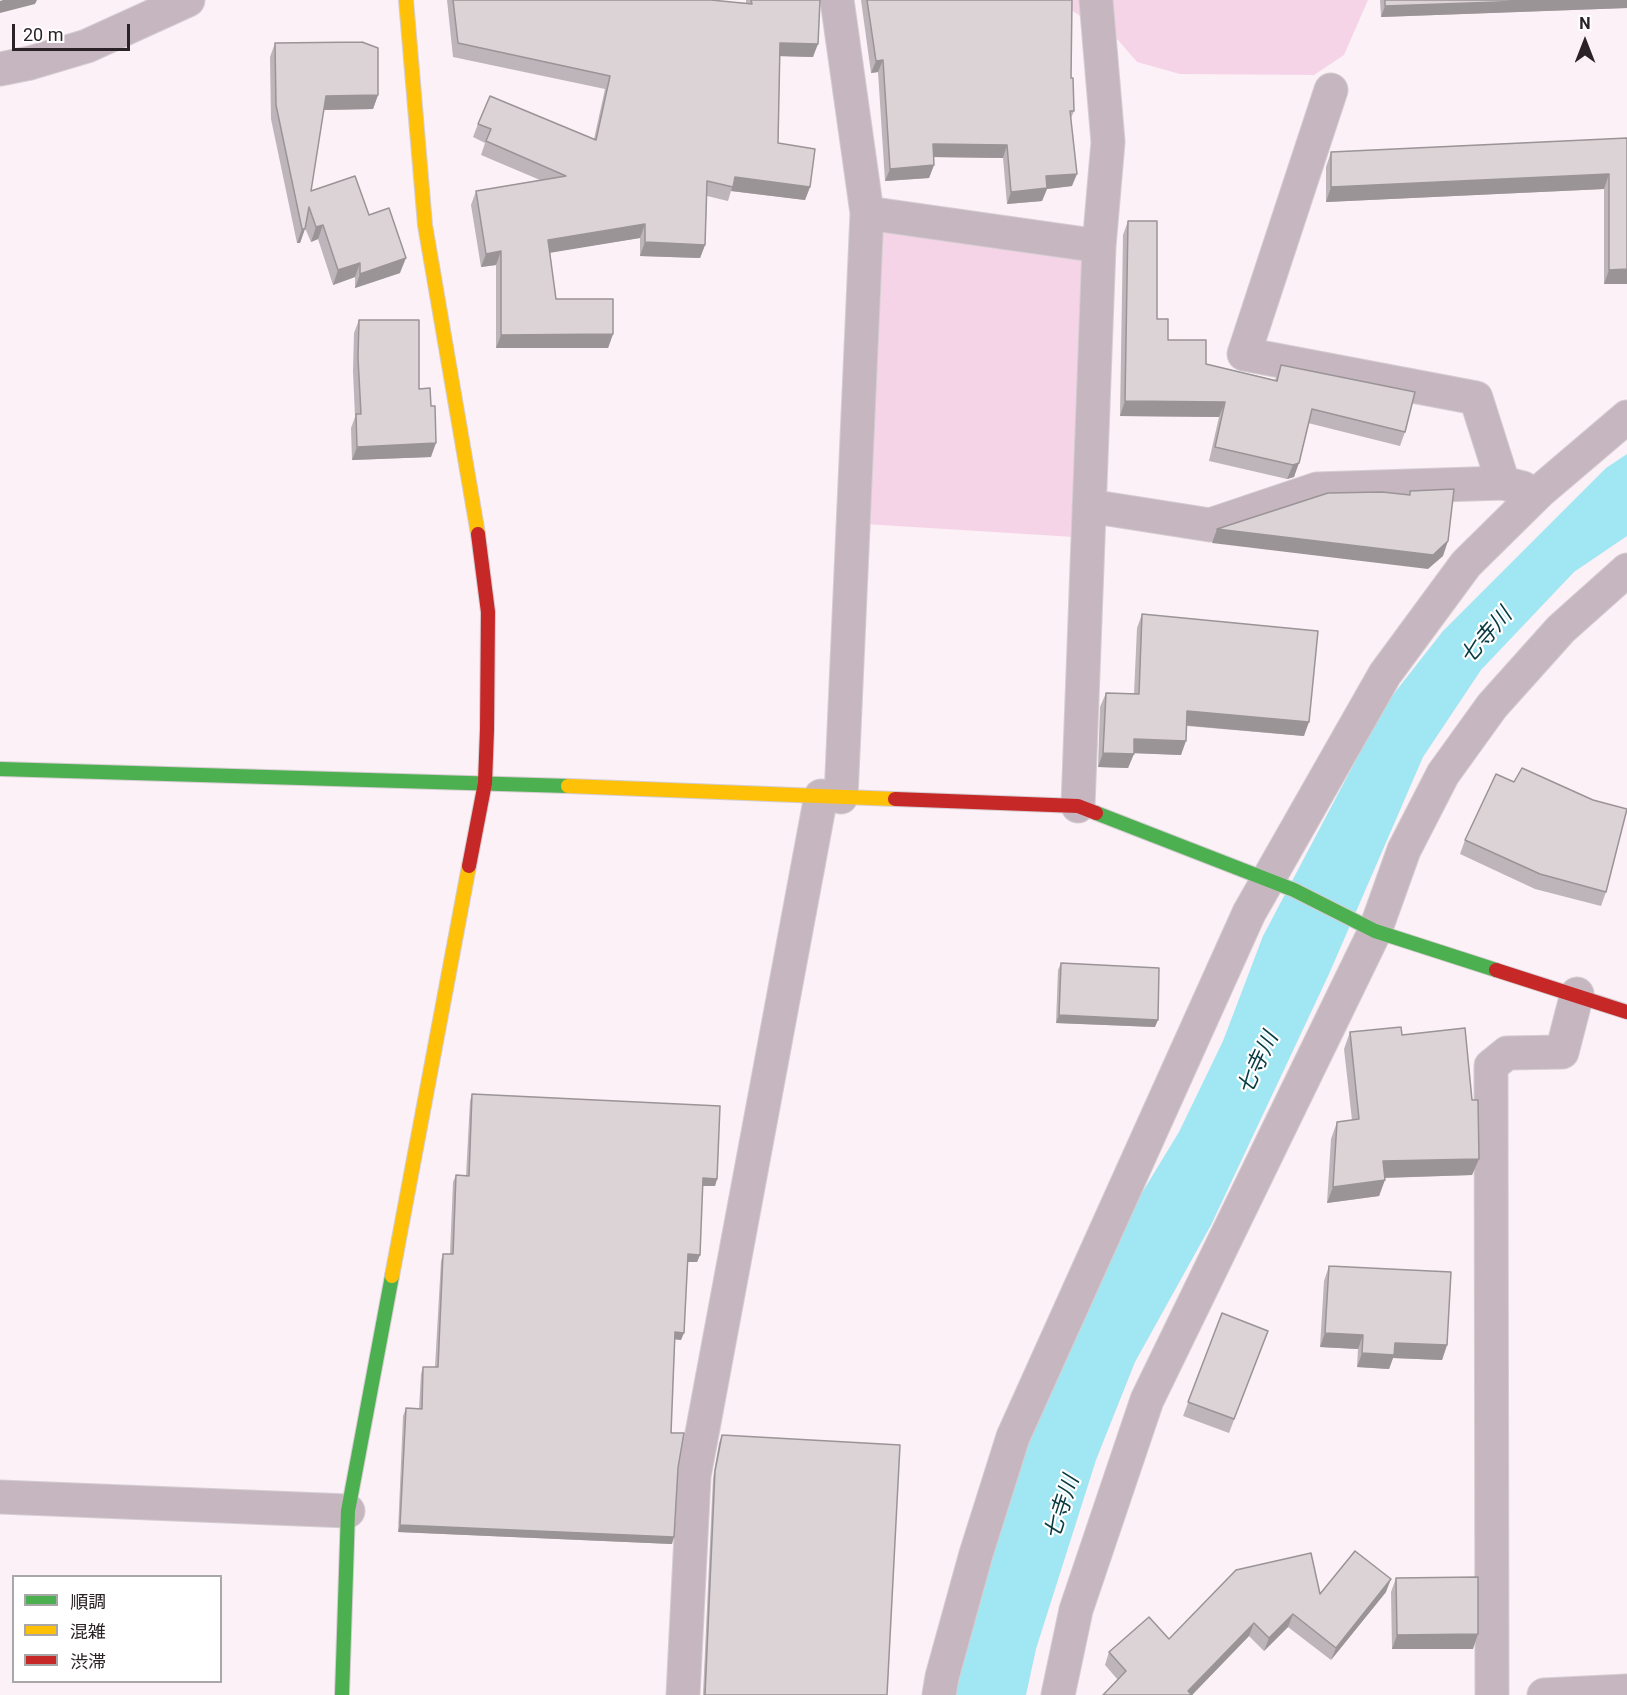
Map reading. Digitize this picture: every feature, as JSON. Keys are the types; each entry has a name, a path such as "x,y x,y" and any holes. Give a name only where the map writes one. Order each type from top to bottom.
{"street":[{"path":"0,69 30,63 87,46 188,0"},
{"path":"342,1695 348,1511 485,783 488,612 474,502 425,225 406,0"},
{"path":"683,1695 694,1476 831,796 867,213 837,0"},
{"path":"1078,806 1099,246 1107,142 1096,0"},
{"path":"1331,90 1244,354 1476,398 1503,483"},
{"path":"867,213 1099,246"},
{"path":"939,1695 976,1554 1013,1437 1249,913 1281,885 1385,674 1466,564 1539,492 1627,417"},
{"path":"1089,506 1210,525 1317,489 1503,483 1539,492"},
{"path":"1058,1695 1076,1610 1147,1400 1364,925 1443,774 1492,706 1561,629 1627,570"},
{"path":"0,769 485,783 1078,806 1281,885 1364,925 1627,1012"},
{"path":"1492,1695 1491,1066 1506,1053 1562,1052 1577,994"},
{"path":"0,1497 348,1511"},
{"path":"1544,1695 1627,1691"}],"shaded area":[{"path":"1048,0 1368,0 1344,55 1314,75 1180,74 1137,62 1118,40 1066,7"},
{"path":"879,231 1083,261 1074,537 865,524"}],"water":[{"name":"七寺川","path":"1627,454 1627,536 1574,572 1481,670 1423,757 1329,974 1211,1225 1135,1362 1096,1460 1036,1649 1026,1695 955,1695 976,1601 1019,1470 1051,1384 1126,1219 1179,1132 1223,1041 1263,936 1385,705 1443,631 1606,468"}],"building":[{"path":"453,0 711,0 752,4 751,0 820,0 818,44 780,43 778,143 815,149 810,187 735,177 733,187 707,181 705,245 645,242 645,224 548,240 556,299 613,299 613,334 501,335 501,251 486,254 476,191 566,176 486,141 491,129 478,124 490,96 596,140 610,76 458,43"},
{"path":"867,0 1072,0 1071,78 1073,78 1074,111 1070,111 1077,174 1046,176 1047,188 1011,192 1007,145 933,144 934,165 890,169 883,60 876,61"},
{"path":"1385,0 1554,0 1385,6"},
{"path":"362,42 378,48 378,95 326,96 311,191 355,176 369,215 389,208 406,258 360,274 360,263 338,270 323,225 316,227 309,207 305,229 302,229 276,105 275,43"},
{"path":"1627,138 1627,269 1609,270 1609,174 1331,187 1331,152"},
{"path":"1128,221 1157,221 1157,319 1168,319 1168,340 1206,340 1206,364 1277,381 1281,365 1415,392 1405,432 1312,409 1299,463 1293,465 1215,447 1225,402 1125,401"},
{"path":"359,320 419,320 419,389 430,388 431,406 435,406 436,443 357,447 356,414 361,414 358,358"},
{"path":"1454,489 1448,541 1433,555 1217,529 1328,493 1382,492 1410,495 1410,491"},
{"path":"1142,614 1318,631 1309,722 1187,711 1186,741 1134,739 1134,754 1103,753 1106,693 1139,694"},
{"path":"1522,768 1593,800 1627,809 1606,892 1540,874 1465,840 1496,774 1514,782"},
{"path":"1061,963 1159,968 1158,1020 1059,1015"},
{"path":"1401,1027 1402,1035 1465,1028 1472,1100 1478,1100 1479,1159 1383,1161 1385,1180 1333,1187 1337,1122 1359,1119 1350,1032"},
{"path":"472,1094 720,1106 717,1179 703,1178 700,1255 688,1254 684,1333 675,1332 671,1433 684,1433 678,1468 674,1537 400,1525 406,1408 422,1409 423,1367 438,1367 443,1254 453,1254 456,1175 469,1176"},
{"path":"1329,1266 1451,1272 1447,1345 1395,1343 1394,1355 1362,1353 1363,1335 1325,1333"},
{"path":"1222,1313 1268,1331 1234,1419 1188,1402"},
{"path":"722,1435 900,1445 887,1695 705,1695 715,1471"},
{"path":"1355,1551 1391,1579 1336,1648 1293,1614 1269,1638 1254,1623 1188,1691 1192,1695 1103,1695 1126,1671 1109,1652 1149,1617 1169,1639 1236,1570 1311,1553 1320,1594"},
{"path":"1478,1577 1478,1634 1397,1635 1396,1578"}],"traffic: fast":[{"path":"0,769 568,786"},
{"path":"1096,813 1294,890 1375,931 1496,970"},
{"path":"342,1695 348,1511 392,1276"}],"traffic: slow":[{"path":"406,0 425,225 478,534"},
{"path":"568,786 895,799"},
{"path":"392,1276 469,866"}],"traffic: jam":[{"path":"469,866 485,783 487,730 488,612 478,534"},
{"path":"895,799 1078,806 1096,813"},
{"path":"1496,970 1627,1012"}]}
